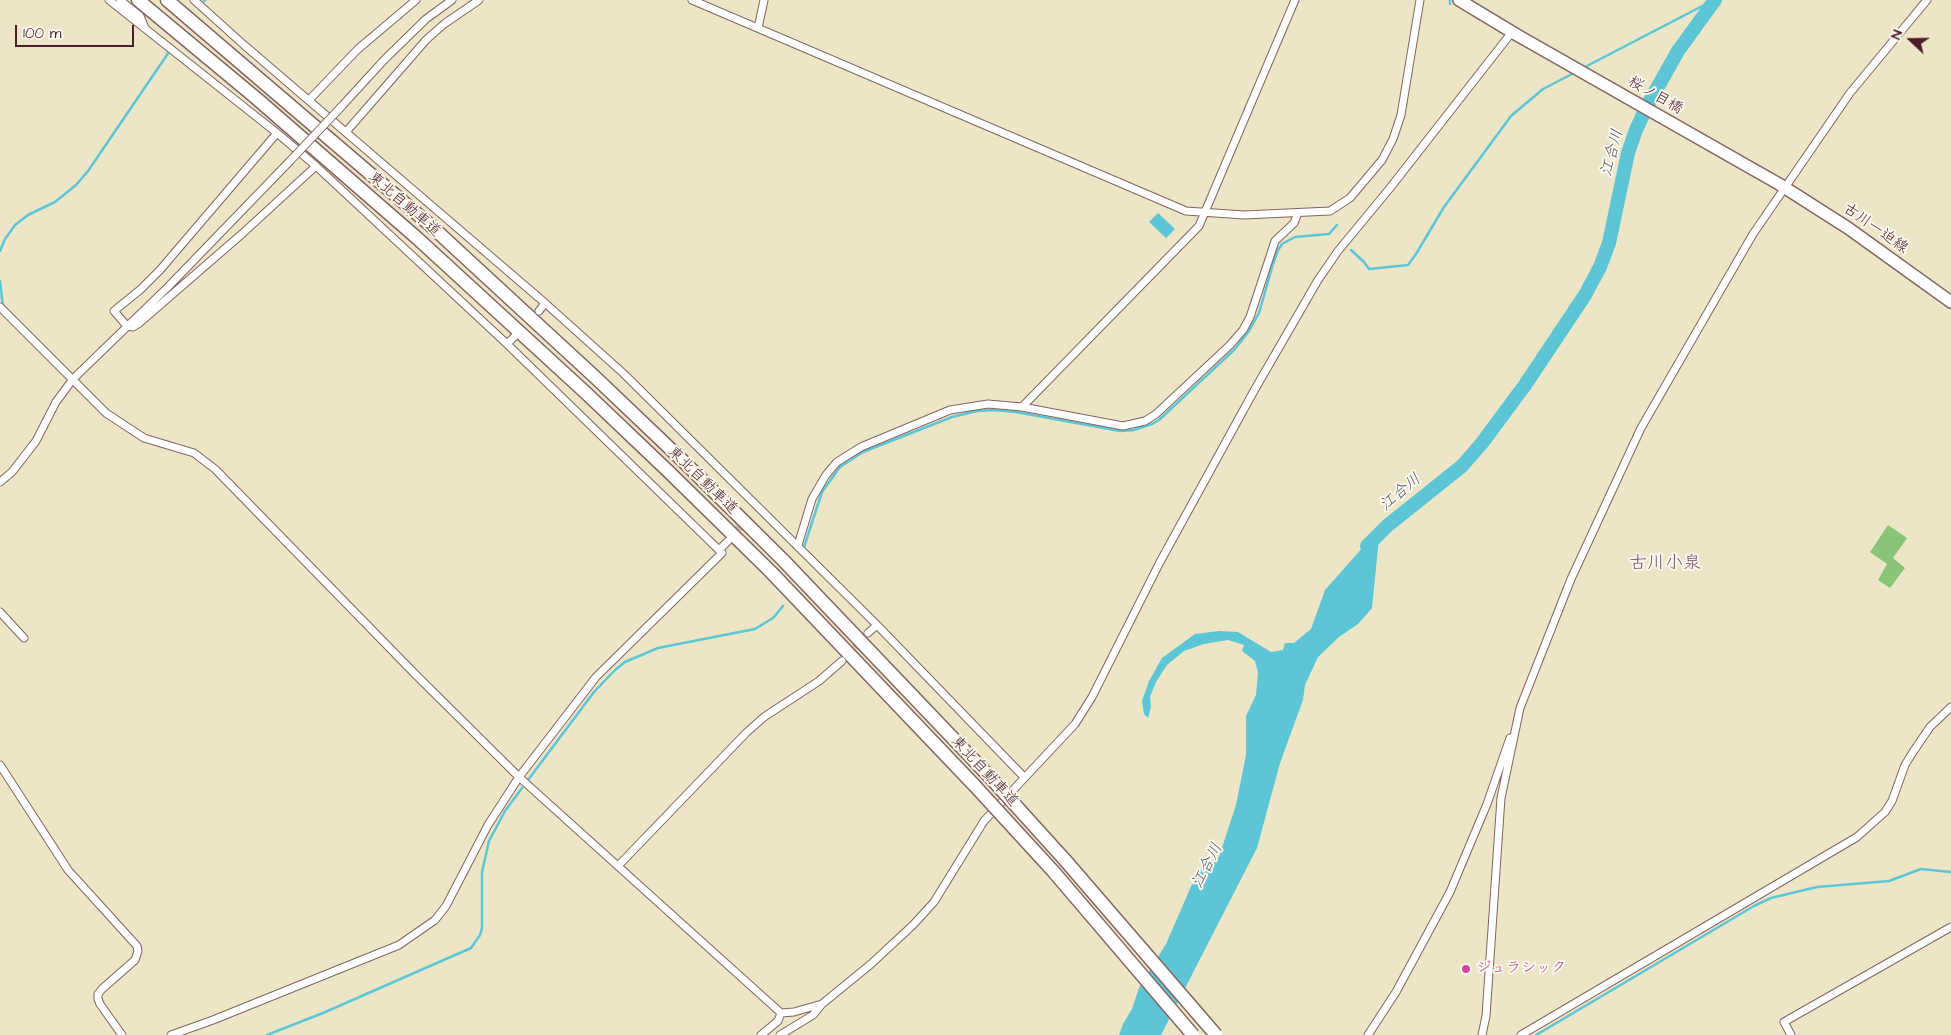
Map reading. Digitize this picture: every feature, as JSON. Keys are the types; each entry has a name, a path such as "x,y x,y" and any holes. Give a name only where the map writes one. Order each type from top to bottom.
{"highway":[{"name":"東北自動車道","path":"138,0 256,98 417,238 579,387 771,572 975,786 1053,871 1193,1035"},
{"name":"東北自動車道","path":"168,0 430,224 681,459 783,560 988,775 1065,860 1216,1035"}],"main road":[{"path":"1459,0 1514,34"},
{"name":"桜ノ目橋","path":"1514,34 1783,186"},
{"name":"古川一迫線","path":"1783,186 1848,228 1951,302"}],"street":[{"path":"109,0 316,166 507,344 722,553 596,677 519,778 488,825 440,915 418,934 399,946 171,1035"},
{"path":"120,0 140,16 145,28"},
{"path":"194,0 545,303 623,374 798,545 1024,778"},
{"path":"309,100 358,49 416,0"},
{"path":"0,482 12,472 36,441 56,402 74,379 168,287 426,19 452,0"},
{"path":"346,132 426,40 444,24 479,0"},
{"path":"692,0 1186,211 1244,215 1330,211 1350,198 1382,160 1394,139 1400,115 1420,0"},
{"path":"758,28 764,0"},
{"path":"1022,407 1192,234 1206,213 1295,0"},
{"path":"1368,1035 1396,992 1450,892 1488,804 1520,708 1571,580 1641,428 1753,234 1783,186 1850,93 1927,0"},
{"path":"780,1035 813,1015 822,1004 913,925 934,902 984,821 1075,724 1160,562 1255,389 1323,273 1338,251 1514,34"},
{"path":"277,133 160,270 141,289 114,311 127,326 133,327 138,324 243,233 316,166"},
{"path":"798,545 807,513 819,486 826,475 847,454 950,410 988,404 1022,407 1123,426 1146,421 1156,414 1230,345 1243,330 1250,317 1275,241 1294,223 1298,213"},
{"path":"539,311 545,303"},
{"path":"2,308 74,379 106,414 144,438 194,453 215,469 519,778 781,1013 794,1012 822,1004"},
{"path":"507,344 514,337"},
{"path":"752,514 759,507"},
{"path":"719,550 728,541"},
{"path":"0,612 24,638"},
{"path":"868,633 877,625"},
{"path":"618,866 746,732 764,717 818,681 842,661"},
{"path":"1521,1035 1856,837 1885,812 1892,801 1905,765 1913,752 1930,728 1951,707"},
{"path":"1482,1035 1486,1016 1501,798 1520,708"},
{"path":"0,765 68,870 137,946 138,955 135,960 98,994 100,1004 122,1035"},
{"path":"1791,1035 1784,1022 1951,927"},
{"path":"761,1035 778,1021 781,1013"}],"green space":[{"path":"1888,525 1907,538 1893,558 1905,568 1890,588 1878,580 1887,564 1870,552"}],"water":[{"path":"1158,213 1175,229 1166,238 1149,222"},
{"path":"1380,528 1372,608 1358,624 1339,637 1318,657 1305,685 1303,700 1280,763 1257,848 1161,1035 1119,1035 1132,1009 1139,988 1166,944 1196,875 1204,865 1208,869 1219,857 1236,805 1246,755 1246,716 1256,695 1258,673 1255,661 1242,651 1244,645 1228,640 1204,644 1184,651 1167,665 1156,682 1150,697 1151,707 1148,718 1144,714 1142,701 1149,681 1162,658 1195,634 1219,631 1238,632 1271,652 1283,650 1285,643 1294,643 1311,629 1325,590"}],"waterway":[{"path":"1583,68 1714,0"},
{"name":"江合川","path":"1367,546 1387,526 1462,466 1482,443 1525,385 1585,295 1600,267 1609,243 1628,153 1636,130 1647,106 1678,51 1715,0"},
{"path":"0,251 5,239 15,225 28,215 55,202 76,185 88,171 169,52"},
{"path":"1351,250 1369,269 1408,265 1444,207 1511,116 1543,89 1574,73"},
{"path":"804,547 822,492 840,467 863,452 952,417 977,411 993,410 1016,412 1120,431 1134,430 1159,420 1235,349 1249,331 1259,313 1273,264 1282,244 1295,237 1329,234 1337,225"},
{"path":"0,281 3,307 0,313"},
{"path":"528,780 594,692 625,662 658,648 755,629 773,618 783,606"},
{"path":"267,1035 323,1013 471,948 480,935 482,928 482,872 489,841 505,811 522,788"},
{"path":"1536,1035 1754,906 1771,898 1817,887 1889,881 1921,869 1951,872"}],"tunnel":[{"path":"731,537 752,514"},
{"path":"847,655 868,633"}],"place":[{"name":"ジュラシック","path":"1466,969"}],"district":[{"name":"古川小泉","path":"1665,564"}]}
